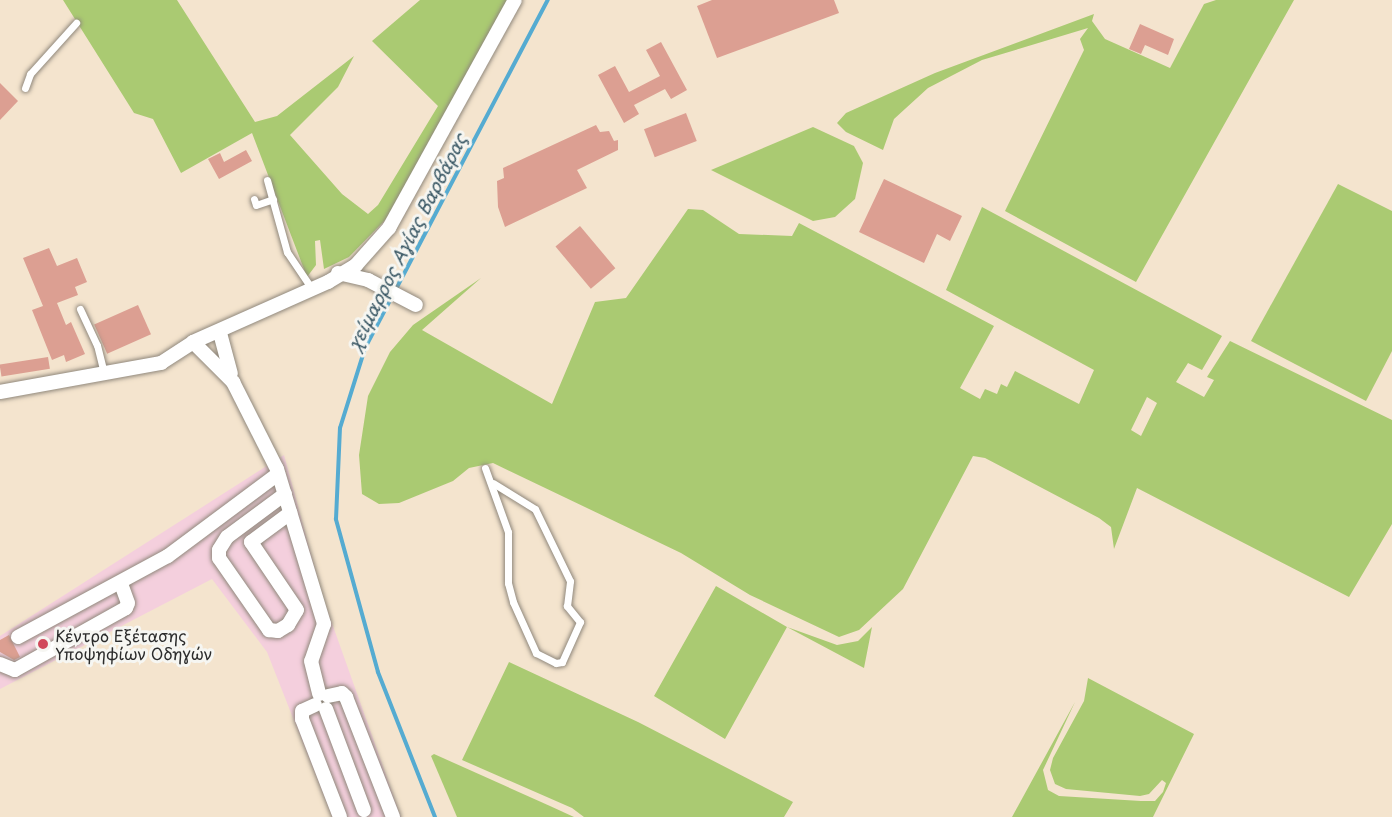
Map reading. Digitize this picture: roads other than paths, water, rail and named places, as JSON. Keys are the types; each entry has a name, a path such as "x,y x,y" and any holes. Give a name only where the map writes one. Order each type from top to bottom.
{"street":[{"path":"0,392 161,363 193,342 220,333 356,265 389,228 515,0"},
{"path":"338,273 375,283 411,302"},
{"path":"220,333 233,382 279,474 324,624 311,661 322,701 364,810"},
{"path":"193,342 233,382"},
{"path":"18,637 121,584 168,556 279,474"},
{"path":"285,494 227,537 219,550 219,558 269,630 278,631 288,625 297,610 318,606"},
{"path":"290,513 251,542 297,610"},
{"path":"0,664 15,670 117,614 128,603 121,584"},
{"path":"340,817 302,719 302,711 342,693 346,697 393,817"}],"lane":[{"path":"25,88 30,74 76,23"},
{"path":"267,180 288,252 312,289"},
{"path":"254,199 256,205 273,199"},
{"path":"80,309 98,345 104,374"},
{"path":"485,468 493,483 508,532 508,584 513,602 536,653 556,663 562,662 580,622 567,606 570,581 535,509 493,483"}],"waterway":[{"name":"χείμαρρος Αγίας Βαρβάρας","path":"435,817 378,672 336,519 340,428 365,348 548,0"}],"place":[{"name":"Κέντρο Εξέτασης Υποψηφίων Οδηγών","path":"43,644"}]}
